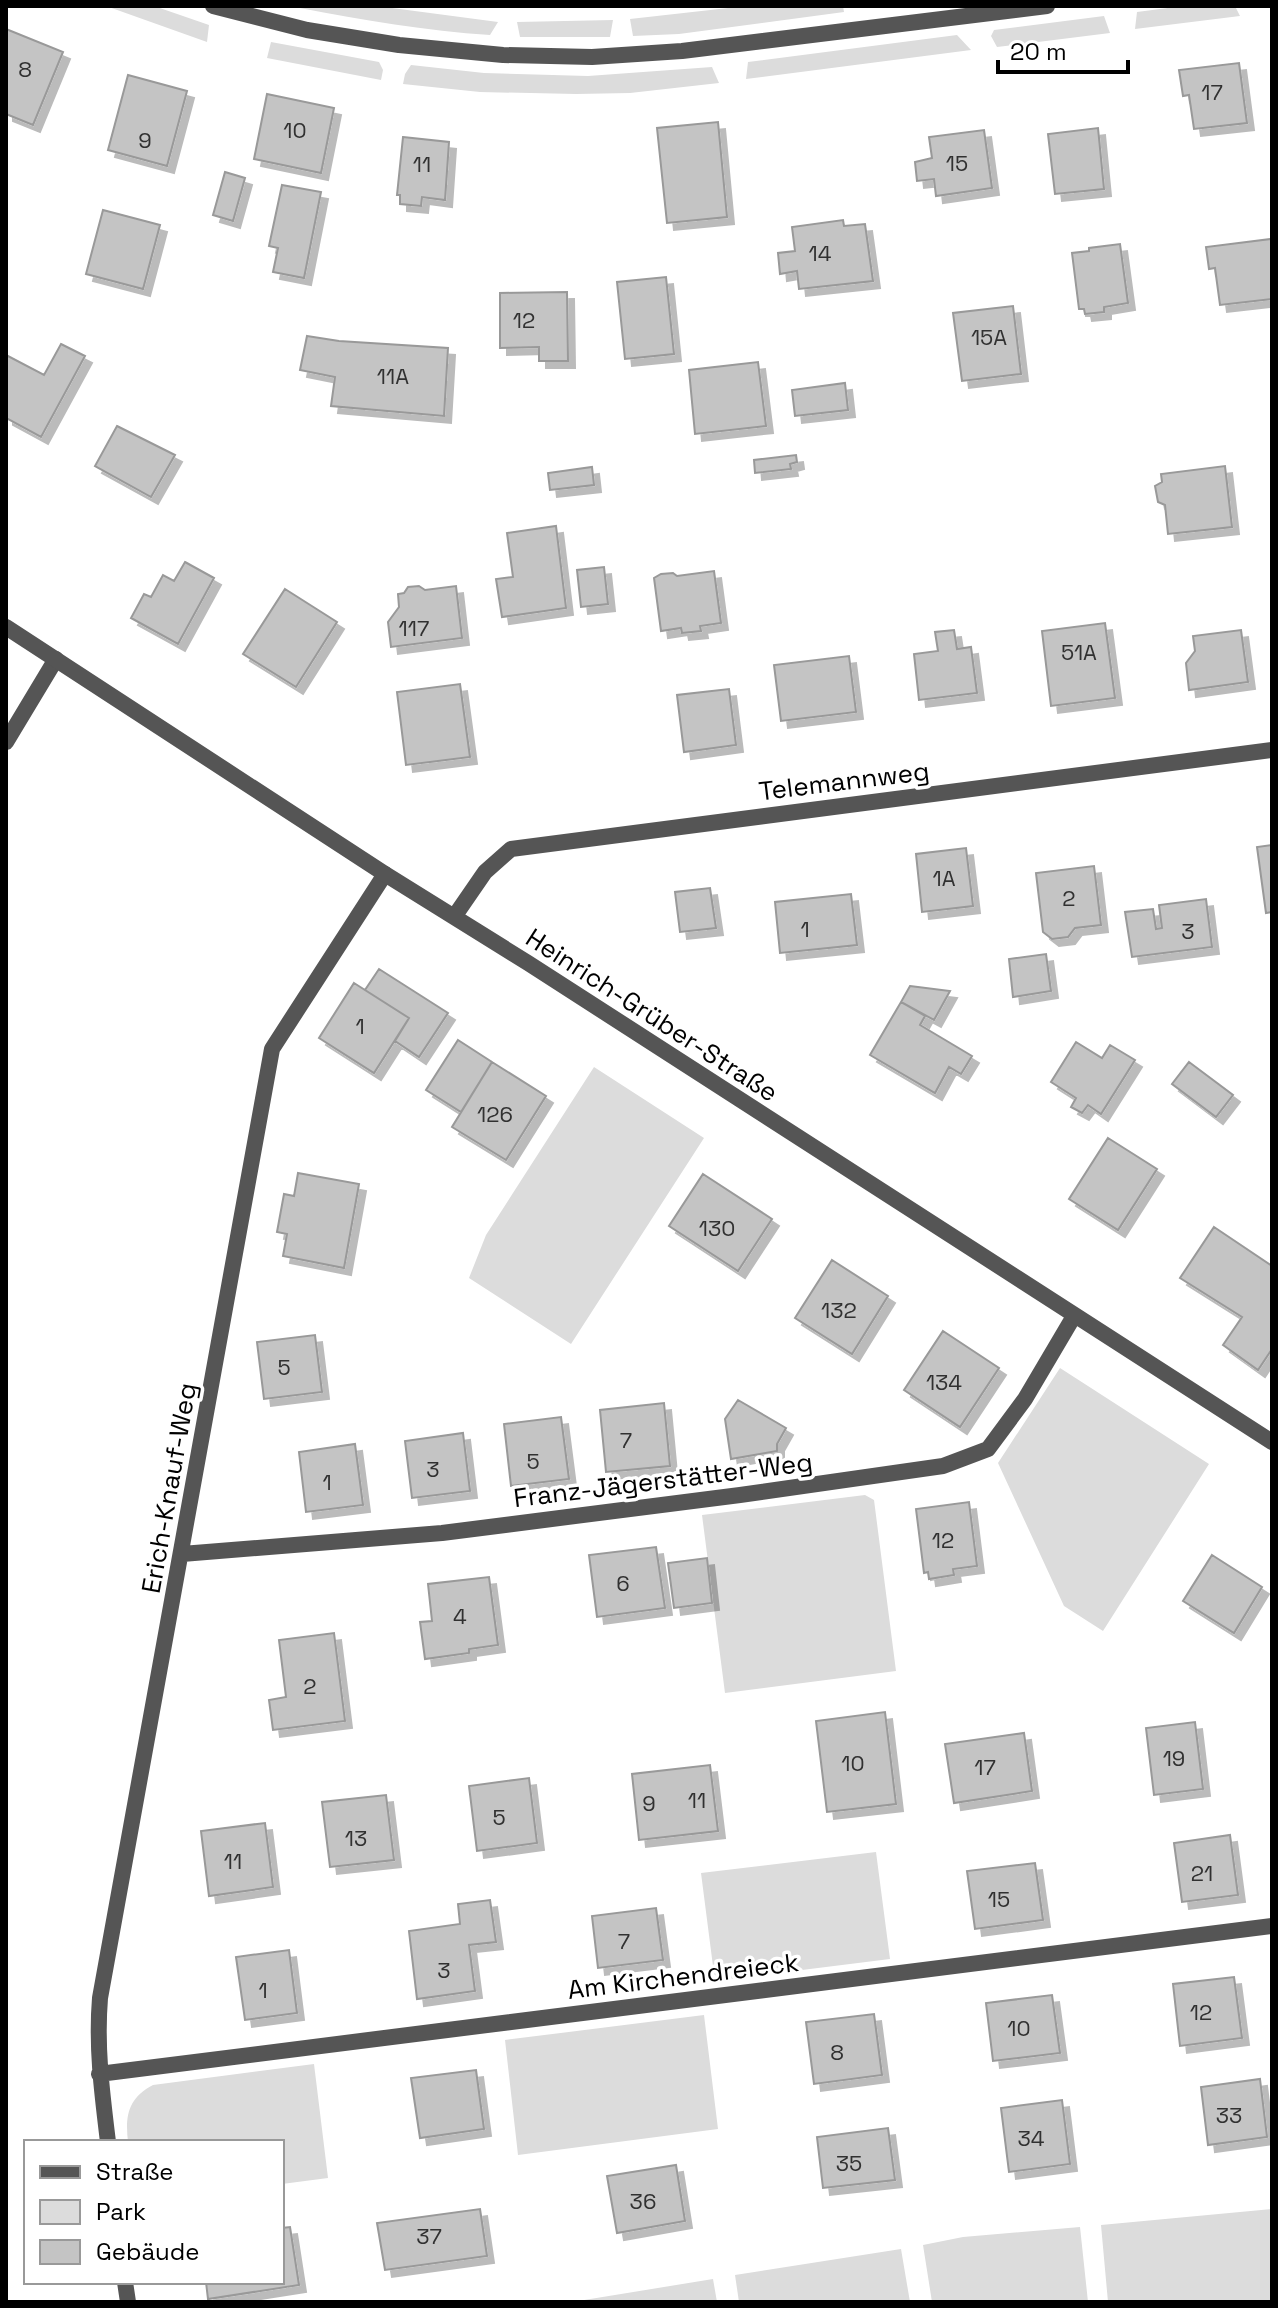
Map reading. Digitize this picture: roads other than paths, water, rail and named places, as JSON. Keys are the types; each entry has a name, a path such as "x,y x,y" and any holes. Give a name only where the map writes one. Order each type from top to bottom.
{"street":[{"path":"213,6 307,30 399,45 503,55 592,57 682,51 1047,6"},
{"name":"Heinrich-Grüber-Straße","path":"6,627 385,874 1272,1442"},
{"path":"6,742 56,659"},
{"name":"Telemannweg","path":"454,917 485,872 511,849 1272,750"},
{"name":"Erich-Knauf-Weg","path":"108,2140 99,2074 100,1998 272,1049 385,874"},
{"name":"Franz-Jägerstätter-Weg","path":"182,1554 442,1533 943,1466 988,1449 1025,1399 1074,1316"},
{"name":"Am Kirchendreieck","path":"99,2074 1272,1926"}]}
